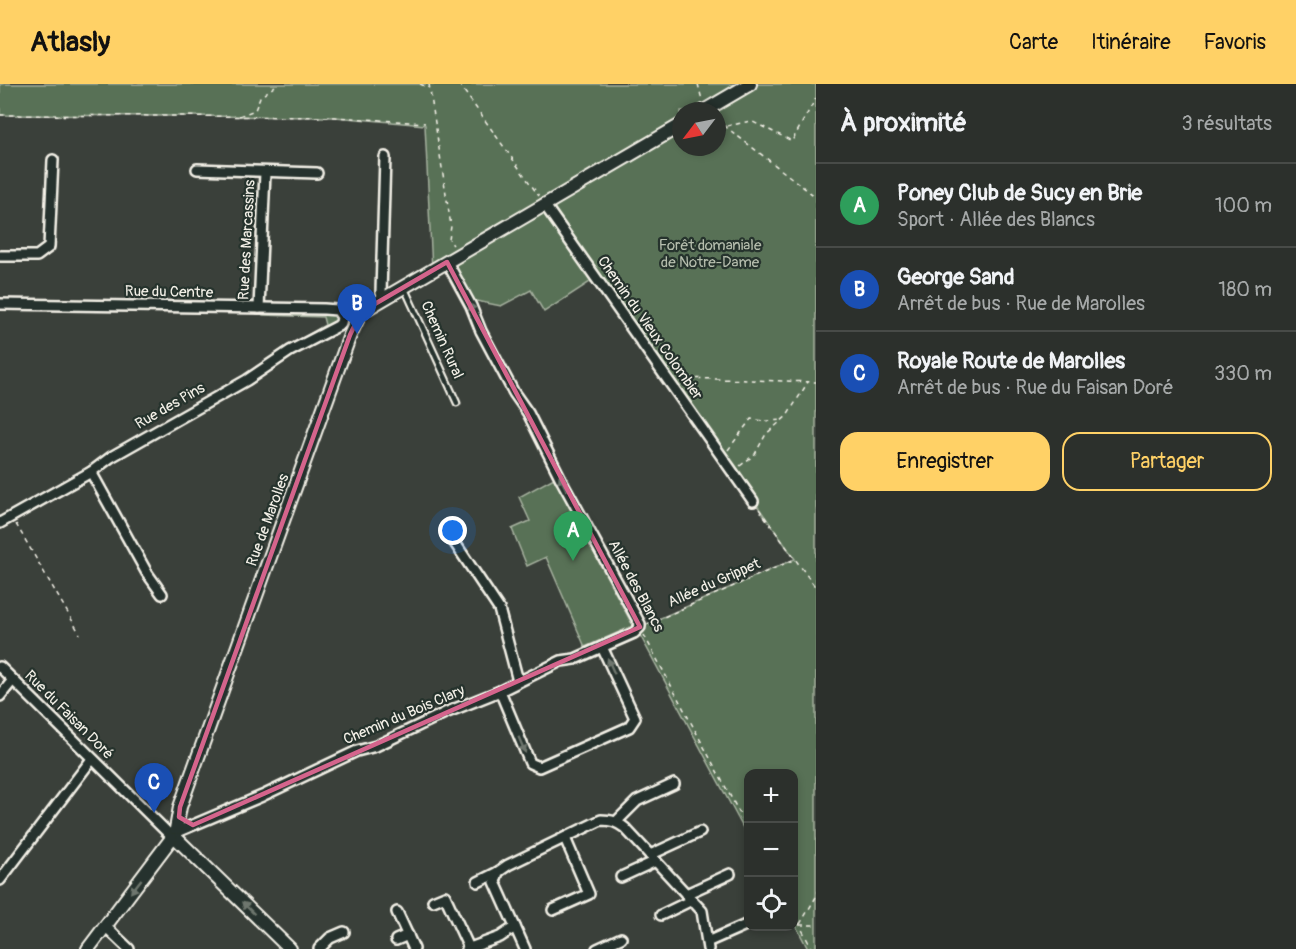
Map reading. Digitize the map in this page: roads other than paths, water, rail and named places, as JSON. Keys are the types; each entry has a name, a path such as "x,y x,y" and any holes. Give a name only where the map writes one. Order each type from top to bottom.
{"street":[{"path":"720,102 750,84"},
{"name":"Rue de Marolles","path":"88,949 175,832 180,807 356,320 361,312 672,129"},
{"path":"384,298 381,293 385,157"},
{"path":"0,256 37,256 49,247 53,160"},
{"name":"Rue des Marcassins","path":"197,170 317,173"},
{"name":"Rue des Marcassins","path":"259,308 265,173"},
{"name":"Chemin du Vieux Colombier","path":"544,204 753,501"},
{"name":"Allée des Blancs","path":"449,260 514,393 528,413 640,627"},
{"name":"Rue du Centre","path":"0,304 337,310"},
{"name":"Rue des Pins","path":"0,523 247,380 290,351 338,326 342,317 337,310"},
{"path":"90,472 147,573 162,594"},
{"path":"449,534 500,609 518,681"},
{"name":"Chemin du Bois Clary","path":"175,832 262,796 357,751 376,746 445,713 500,692 561,661 575,658 634,633 640,627"},
{"path":"500,692 530,763 539,767 629,727 634,718 602,647"},
{"name":"Rue du Faisan Doré","path":"0,667 92,759 175,832 290,949"},
{"path":"0,696 13,680"},
{"path":"0,880 92,759"},
{"path":"616,822 637,801 674,784"},
{"path":"478,882 601,820 616,822 625,828 702,911 708,946 744,926"},
{"path":"621,877 700,832"},
{"path":"553,910 589,894 565,838"},
{"path":"498,872 495,882 525,949"},
{"path":"661,915 730,874"},
{"path":"433,901 445,896 468,949 500,937 515,927"},
{"path":"397,912 414,949"},
{"path":"105,926 129,949"},
{"path":"319,949 330,938 344,932"},
{"path":"396,940 408,934"},
{"path":"597,949 621,938"}],"lane":[{"name":"Chemin Rural","path":"404,287 457,403"}],"place":[{"name":"George Sand","path":"357,334"},
{"name":"Poney Club de Sucy en Brie","path":"573,561"},
{"name":"Royale Route de Marolles","path":"154,813"}],"park label":[{"name":"Forêt domaniale de Notre-Dame","path":"710,254"}]}
